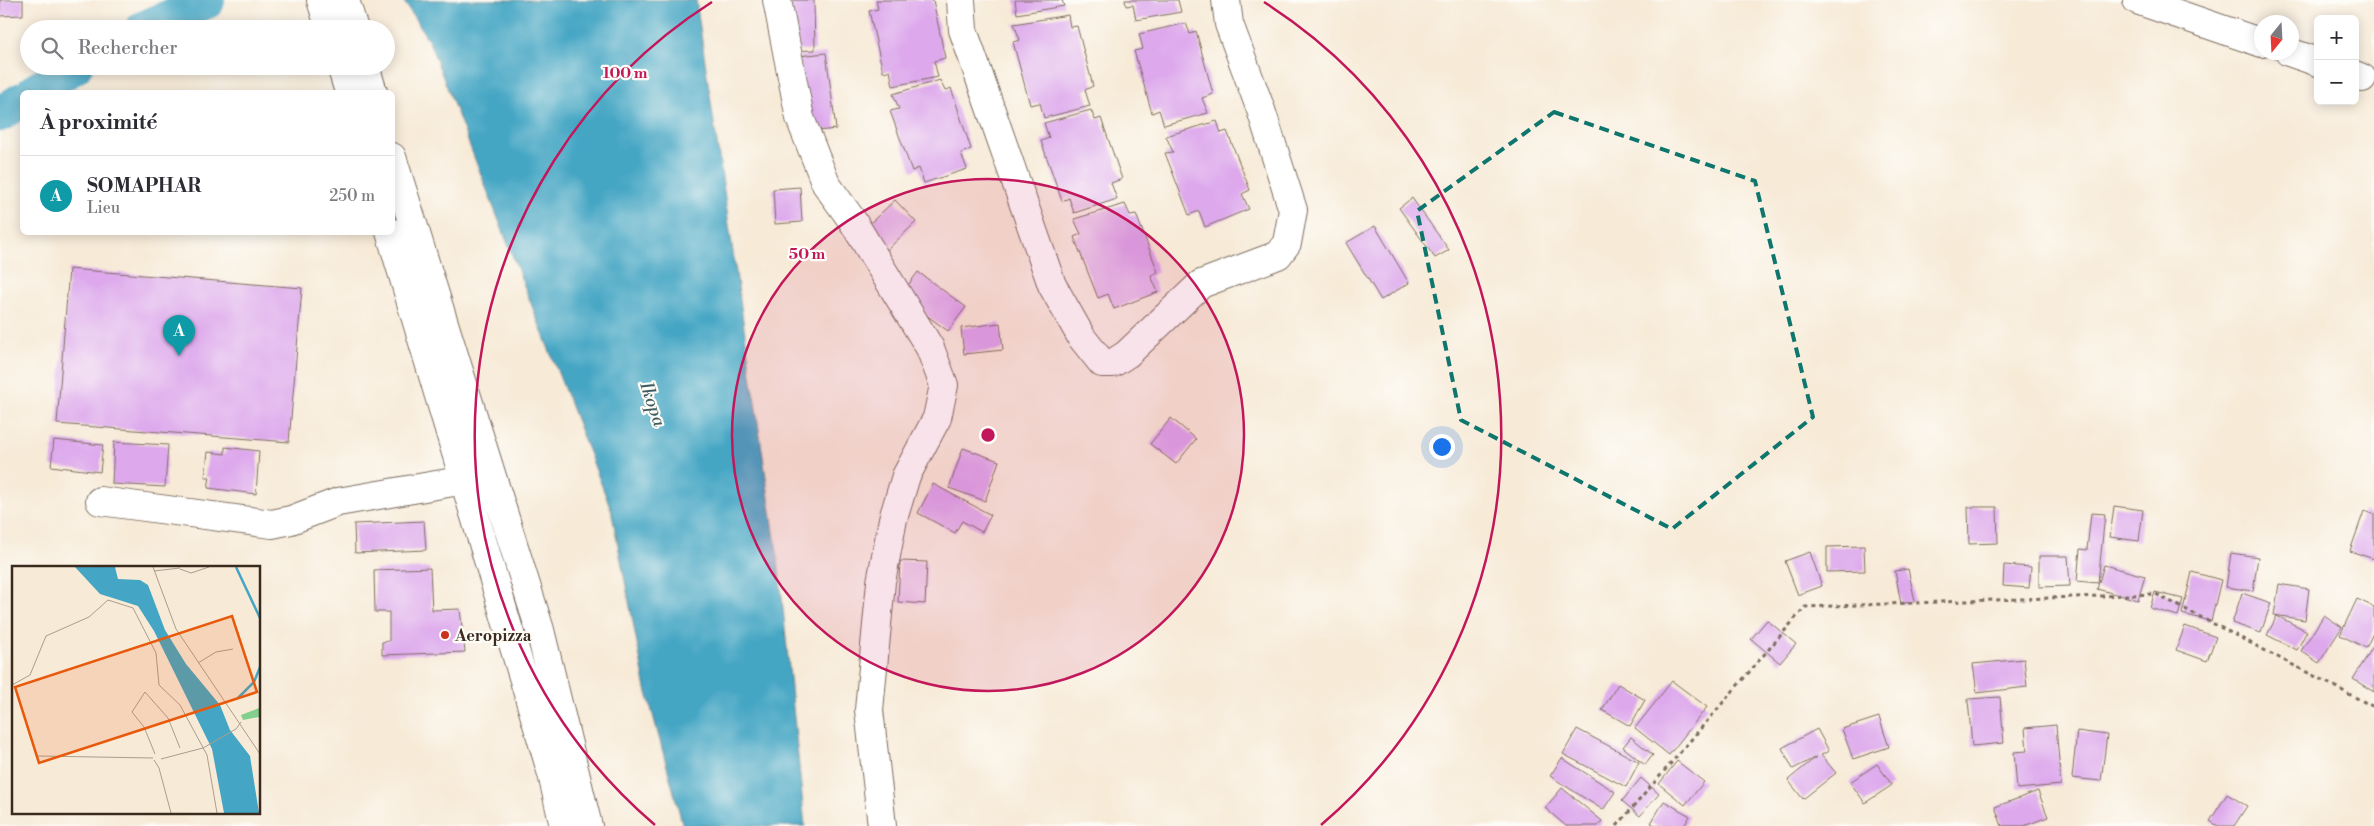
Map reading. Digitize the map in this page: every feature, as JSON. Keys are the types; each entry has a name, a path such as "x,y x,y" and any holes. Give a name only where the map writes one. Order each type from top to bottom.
{"street":[{"path":"321,0 327,20"},
{"path":"345,0 351,20"},
{"path":"777,0 800,118 826,184 852,220 930,348 944,386 937,418 906,476 893,519 881,582 869,710 882,826"},
{"path":"960,0 963,30 1052,286 1082,338 1102,363 1113,363 1127,354 1201,284 1278,255 1287,243 1293,210 1261,110 1229,24 1226,0"},
{"path":"2137,0 2254,40"},
{"path":"2299,55 2314,61"},
{"path":"344,75 348,90"},
{"path":"368,75 372,90"},
{"path":"395,167 540,630 588,826"},
{"path":"391,235 552,774 564,826"},
{"path":"100,500 272,524 291,520 338,502 492,475"}],"path":[{"path":"1617,826 1804,607 2156,594 2374,707"}],"highlighted area":[{"path":"1554,112 1755,181 1813,417 1672,529 1461,420 1417,211"}],"water":[{"name":"Ikopa","path":"403,0 696,0 778,559 805,826 683,826 646,689 611,509 429,41"}],"building":[{"path":"0,0 23,0 23,15 0,16"},
{"path":"788,0 814,0 815,50 789,51"},
{"path":"876,0 933,0 945,58 934,61 938,77 893,86 890,71 883,72 869,11 878,9"},
{"path":"1015,0 1062,0 1064,6 1017,14"},
{"path":"1125,0 1178,0 1181,12 1136,20 1133,5 1126,6"},
{"path":"1068,15 1070,27 1077,26 1093,86 1085,90 1090,106 1044,118 1040,103 1030,105 1013,42 1020,40 1014,24"},
{"path":"1186,23 1190,34 1196,31 1213,94 1202,98 1208,113 1164,125 1159,110 1152,113 1134,51 1143,49 1139,34"},
{"path":"826,53 836,129 808,132 799,56"},
{"path":"940,80 945,91 951,88 971,149 961,153 967,169 924,183 919,168 912,171 890,111 899,109 893,94"},
{"path":"1091,110 1095,120 1101,118 1122,179 1111,183 1117,199 1074,213 1069,198 1062,201 1041,141 1049,138 1044,123"},
{"path":"1217,121 1221,133 1227,131 1250,190 1242,194 1249,209 1205,227 1199,211 1189,215 1165,153 1173,152 1166,136"},
{"path":"800,187 802,222 775,224 773,189"},
{"path":"1412,198 1449,250 1435,258 1399,208"},
{"path":"895,200 916,222 886,251 865,228"},
{"path":"1125,204 1130,215 1136,214 1158,272 1151,276 1158,292 1114,309 1108,294 1098,298 1074,237 1081,234 1074,219"},
{"path":"1375,226 1409,283 1381,300 1346,243"},
{"path":"69,269 302,288 289,442 57,424"},
{"path":"918,272 966,307 948,331 900,296"},
{"path":"1000,323 1003,350 964,354 961,328"},
{"path":"1171,418 1196,439 1176,464 1150,444"},
{"path":"54,440 103,445 100,472 51,466"},
{"path":"114,442 168,445 165,487 112,484"},
{"path":"225,447 259,451 256,494 208,488 210,477 205,477 208,452 225,454"},
{"path":"963,448 999,461 985,501 949,488"},
{"path":"933,484 991,515 982,532 962,521 955,533 918,513"},
{"path":"2114,506 2143,510 2139,541 2110,537"},
{"path":"1968,507 1997,507 1998,543 1969,544"},
{"path":"2364,511 2374,514 2374,559 2350,551"},
{"path":"2091,513 2105,514 2098,583 2077,581 2080,549 2087,550"},
{"path":"424,521 426,550 355,553 354,524"},
{"path":"1864,546 1865,571 1827,572 1827,547"},
{"path":"1810,552 1822,586 1798,595 1785,561"},
{"path":"2231,553 2258,557 2253,591 2226,587"},
{"path":"2039,556 2068,556 2070,586 2039,587"},
{"path":"900,561 927,562 925,604 898,602"},
{"path":"2004,565 2031,567 2029,588 2003,586"},
{"path":"2104,565 2145,576 2138,600 2097,589"},
{"path":"430,568 432,610 460,609 465,652 382,655 382,642 389,641 389,612 375,612 374,570"},
{"path":"1908,569 1915,601 1901,604 1895,571"},
{"path":"2192,572 2221,580 2211,621 2182,614"},
{"path":"2279,584 2309,589 2305,620 2274,615"},
{"path":"2155,592 2183,599 2178,616 2150,608"},
{"path":"2242,593 2271,603 2261,633 2232,623"},
{"path":"2357,599 2374,607 2374,631 2366,648 2340,635"},
{"path":"2324,615 2342,627 2319,663 2301,651"},
{"path":"2277,616 2307,631 2297,650 2267,635"},
{"path":"1767,620 1796,644 1780,663 1751,639"},
{"path":"2185,626 2216,637 2207,661 2176,650"},
{"path":"2374,645 2374,692 2353,679"},
{"path":"2024,659 2027,687 1977,693 1973,664"},
{"path":"1672,681 1707,707 1669,755 1635,728"},
{"path":"1618,684 1645,700 1630,726 1602,710"},
{"path":"2000,697 2004,743 1972,746 1968,699"},
{"path":"1879,717 1889,747 1853,759 1842,729"},
{"path":"2056,725 2061,785 2017,789 2014,752 2027,751 2025,728"},
{"path":"1577,729 1639,762 1626,787 1563,754"},
{"path":"1817,729 1829,751 1821,755 1836,773 1803,799 1788,780 1816,757 1793,769 1782,748"},
{"path":"2077,731 2107,735 2101,781 2072,778"},
{"path":"1631,737 1653,755 1645,765 1623,747"},
{"path":"1562,758 1615,792 1603,810 1550,776"},
{"path":"1677,761 1704,782 1685,805 1659,784"},
{"path":"1877,764 1892,785 1865,803 1850,782"},
{"path":"1641,778 1659,794 1640,816 1622,801"},
{"path":"1562,788 1602,821 1598,826 1566,826 1545,808"},
{"path":"2038,791 2048,817 2024,826 2002,826 1995,807"},
{"path":"2227,794 2247,806 2234,826 2218,826 2210,821"},
{"path":"1664,801 1690,816 1684,826 1657,826 1651,823"}],"waterway":[{"path":"164,20 207,1"},
{"path":"37,90 61,75"},
{"path":"0,114 20,101"}],"place":[{"name":"SOMAPHAR","path":"179,356"},
{"name":"Aeropizza","path":"445,635"}]}
